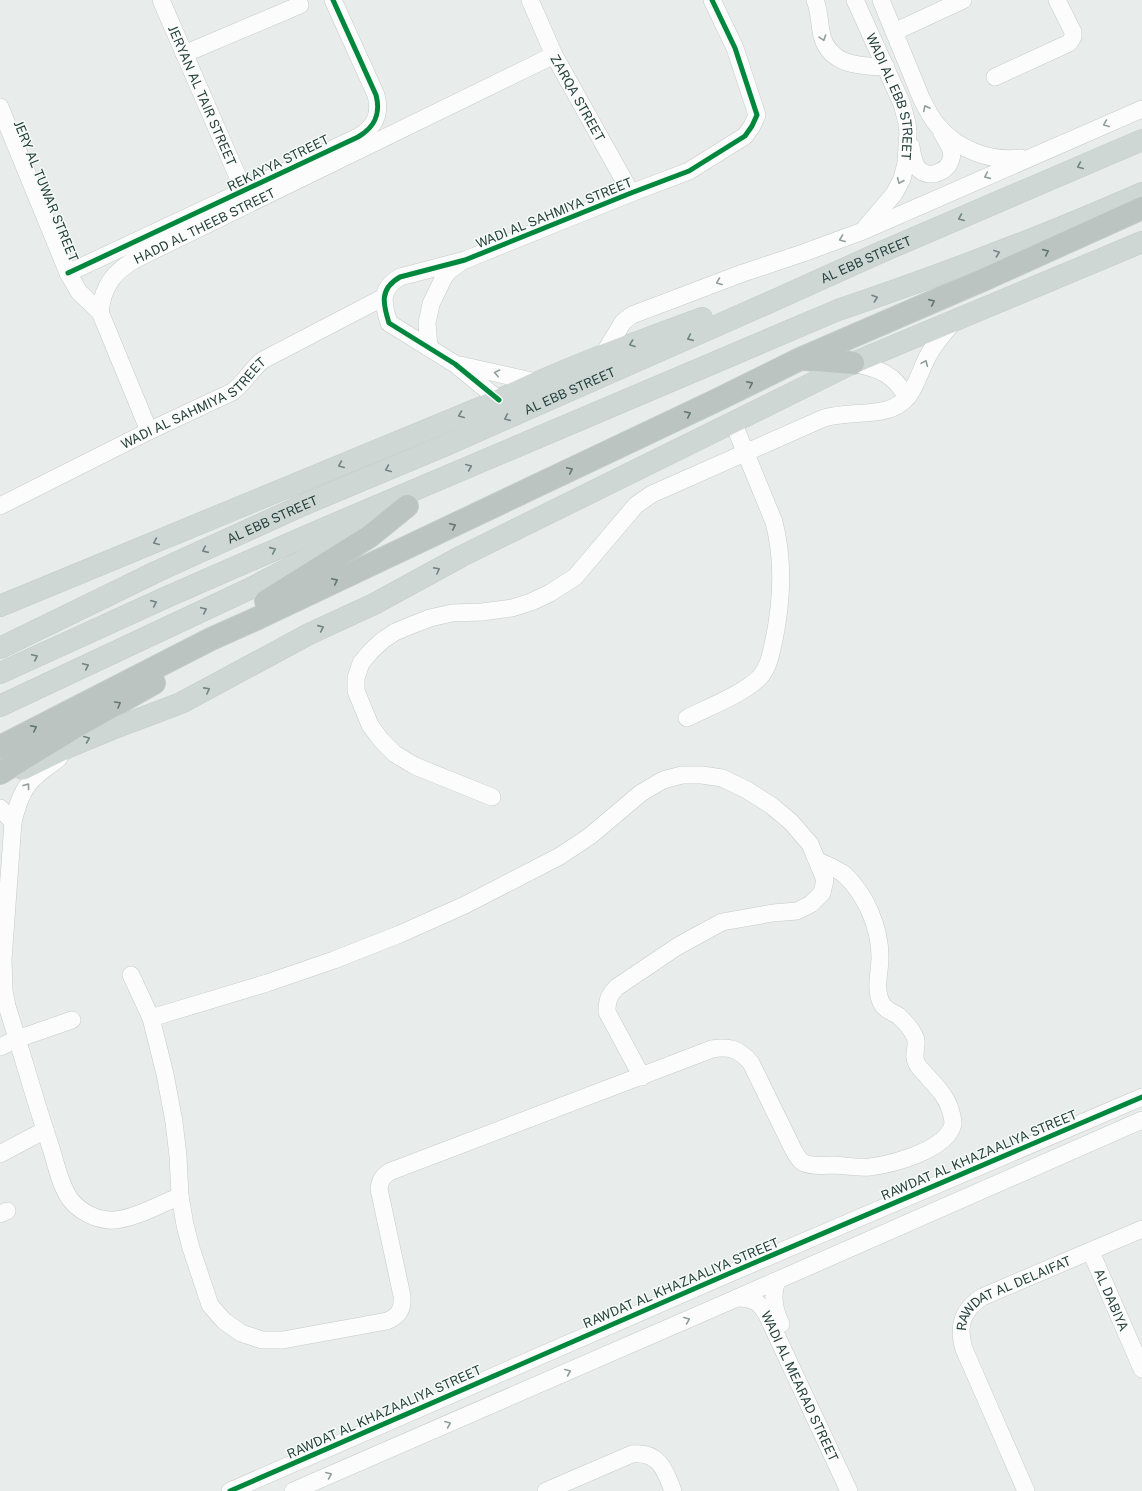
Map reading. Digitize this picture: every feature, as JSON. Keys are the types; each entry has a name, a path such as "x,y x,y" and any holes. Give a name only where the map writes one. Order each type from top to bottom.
{"highway":[{"path":"0,747 211,638 258,618 708,405 800,359 985,279 1142,208"},
{"path":"800,359 853,363"},
{"path":"211,638 271,597 370,536 407,506"},
{"path":"0,773 219,646 258,618"}],"main road":[{"name":"AL EBB STREET","path":"0,648 158,571 295,509 777,300 879,253 1142,140"},
{"path":"1088,216 1142,184"},
{"path":"0,673 169,596 838,310 905,288 1014,247 1142,193"},
{"path":"0,778 12,775 66,748 186,700 309,634 368,607 482,546 853,363 1142,242"},
{"path":"6,602 499,400 536,382 604,355 879,253"},
{"path":"0,706 249,589 407,506 447,476"}],"street":[{"name":"JERYAN AL TAIR STREET","path":"161,0 244,191"},
{"name":"REKAYYA STREET","path":"68,273 244,191 330,157 366,133 372,127 378,112 376,95 332,0"},
{"name":"ZARQA STREET","path":"530,0 554,55 631,193"},
{"name":"WADI AL SAHMIYA STREET","path":"0,506 149,431 232,392 242,384 254,368 263,360 384,297 389,285 400,277 465,260 689,171 744,136 752,126 757,115 735,48 712,0"},
{"path":"815,0 819,12 822,37 824,43 832,54 852,64 886,67"},
{"name":"WADI AL EBB STREET","path":"855,0 902,104 908,123 906,163 902,178 894,194 862,231"},
{"name":"WADI AL EBB STREET","path":"880,0 922,100 930,116 938,126 950,138 973,152 1008,160 1029,157"},
{"path":"894,32 963,0"},
{"path":"995,77 1070,42 1073,37 1073,32 1057,0"},
{"path":"184,54 300,5"},
{"name":"HADD AL THEEB STREET","path":"100,312 101,301 108,285 126,264 330,157 554,55"},
{"name":"JERY AL TUWAR STREET","path":"0,107 68,273 79,292 100,312 149,431"},
{"name":"AL EBB STREET","path":"604,355 624,322 632,315 743,272 803,253 862,231 1142,109"},
{"path":"908,132 914,161 918,168 924,172 938,174 945,170 950,164 952,157 951,149 938,126"},
{"name":"WADI AL SAHMIYA STREET","path":"429,348 427,323 431,304 444,277 450,270 465,260"},
{"path":"384,297 385,310 389,323 454,364 499,400"},
{"path":"492,797 415,766 395,754 381,740 370,725 356,691 356,678 361,663 371,651 382,640 395,632 430,618 452,613 482,612 512,608 531,602 550,593 575,577 642,501 652,494 824,418 844,413 879,412 894,407 907,398 935,344 953,322"},
{"path":"853,363 875,368 887,374 898,383 907,398"},
{"path":"454,364 536,382"},
{"path":"688,718 732,695 752,683 760,676 768,664 777,624 781,587 778,537 774,522 733,422"},
{"path":"66,748 54,763 33,779 24,791 17,805 13,822 3,947 4,991 45,1130 63,1185 70,1199 81,1210 95,1218 110,1220 125,1219 180,1196"},
{"path":"151,1018 267,983 334,960 400,934 465,905 560,856 590,836 642,793 663,780 682,775 702,774 722,778 747,790 791,822 810,844 818,861 825,880 822,893 812,904 797,911 773,913 722,922 678,946 617,987 610,994 607,1002 607,1012 642,1077"},
{"path":"0,808 13,822"},
{"path":"131,975 151,1018 174,1122 178,1156 180,1196 191,1248 210,1305 224,1321 241,1333 262,1340 283,1340 387,1321 400,1312 403,1304 379,1189 383,1176 389,1172 642,1077 712,1049 723,1047 734,1049 744,1055 751,1063 798,1158 803,1163 812,1165 852,1167 890,1163 911,1157 930,1149 948,1135 953,1124 949,1105 942,1092 915,1061 915,1035 899,1017 885,1008 880,998 877,982 880,956 875,924 869,909 859,892 844,875 818,861"},
{"path":"0,1047 17,1039 72,1020"},
{"name":"RAWDAT AL KHAZAALIYA STREET","path":"230,1491 714,1280 1142,1097"},
{"path":"293,1491 777,1281 1142,1120"},
{"path":"0,1154 45,1130"},
{"name":"RAWDAT AL DELAIFAT","path":"1026,1491 964,1349 961,1339 963,1319 974,1302 982,1297 1091,1252 1142,1229"},
{"name":"AL DABIYA","path":"1091,1252 1142,1369"},
{"name":"WADI AL MEARAD STREET","path":"777,1281 773,1302 777,1317 855,1491"},
{"name":"WADI AL MEARAD STREET","path":"737,1298 751,1299 757,1302 766,1313 855,1491"},
{"path":"546,1491 632,1454 639,1453 656,1459 673,1491"}],"cycle path":[{"path":"68,273 358,137 369,129 377,114 378,108 376,95 333,0"},
{"path":"499,400 455,364 389,323 384,303 386,292 393,282 400,277 465,260 689,171 745,136 757,115 735,48 712,0"},
{"path":"230,1491 728,1274 1142,1097"}]}
